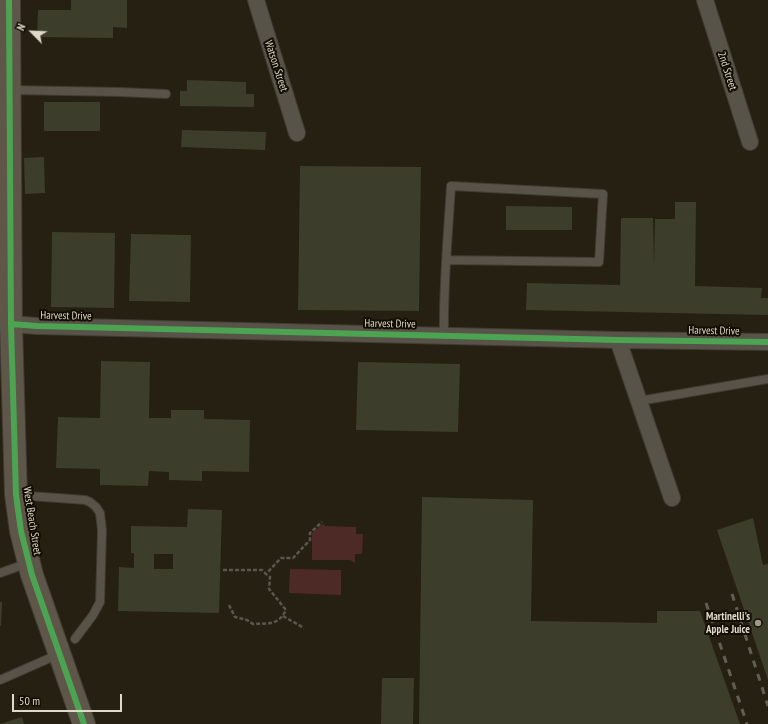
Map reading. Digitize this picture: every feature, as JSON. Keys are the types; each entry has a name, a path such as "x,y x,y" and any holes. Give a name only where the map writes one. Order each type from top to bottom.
{"main road":[{"name":"West Beach Street","path":"10,0 10,90 6,290 12,324 16,495 32,575 67,646 84,724"}],"street":[{"name":"Watson Street","path":"256,0 297,133"},
{"name":"2nd Street","path":"705,0 750,142"},
{"name":"Harvest Drive","path":"12,324 37,326 618,340 768,342"},
{"path":"618,340 672,498"}],"lane":[{"path":"10,90 166,94"},
{"path":"444,335 443,306 446,260 451,186 603,194 599,262 446,260"},
{"path":"638,401 768,379"},
{"path":"0,680 67,646 93,615 100,602 102,530 100,512 90,502 84,500 16,495"},
{"path":"0,572 29,563"}],"path":[{"path":"266,574 281,558 294,558 310,540 310,533 322,522"},
{"path":"223,570 262,570 270,577 269,589 286,610 283,616 274,623 253,624 247,620 235,617 229,605"},
{"path":"283,616 304,628"}],"shaded area":[{"path":"323,524 325,526 356,527 356,534 363,534 362,554 355,554 355,563 350,560 312,560 312,533"},
{"path":"290,569 341,570 341,595 289,593"}],"building":[{"path":"71,0 127,0 127,28 113,27 113,38 37,37 38,10 71,10"},
{"path":"187,80 246,82 246,94 254,94 254,107 180,106 180,91 187,91"},
{"path":"44,102 100,102 100,131 44,131"},
{"path":"182,130 266,132 265,150 181,147"},
{"path":"44,157 45,193 25,194 24,158"},
{"path":"300,166 421,167 419,311 298,310"},
{"path":"675,202 696,202 695,286 762,288 761,298 768,298 768,315 526,310 527,283 620,285 621,218 653,218 654,264 655,219 675,219"},
{"path":"506,206 572,207 572,230 506,230"},
{"path":"52,232 115,233 114,308 51,307"},
{"path":"131,234 191,235 190,302 129,301"},
{"path":"101,361 150,362 149,418 171,418 171,410 204,410 204,419 250,420 249,472 202,471 202,481 169,480 169,472 149,471 148,486 100,485 100,469 56,468 58,417 100,418"},
{"path":"358,362 460,364 458,432 356,430"},
{"path":"422,497 533,500 531,621 657,623 657,611 700,611 740,724 419,724"},
{"path":"188,509 222,510 219,613 118,611 119,567 134,568 134,553 131,553 131,526 187,527","holes":["154,554 173,554 173,569 154,569"]},
{"name":"Martinelli's Apple Juice","path":"753,518 763,565 768,564 768,680 717,530"},
{"path":"0,602 2,602 1,626 0,626"},
{"path":"382,678 414,678 413,724 381,724"},
{"path":"22,717 24,724 0,724"}],"railway":[{"path":"732,594 768,706"},
{"path":"706,603 747,724"}],"cycle path":[{"path":"9,0 11,324 16,495 21,531 32,575 84,724"},
{"path":"11,324 37,326 618,340 768,342"}],"place":[{"name":"Martinelli's Apple Juice","path":"758,623"}]}
